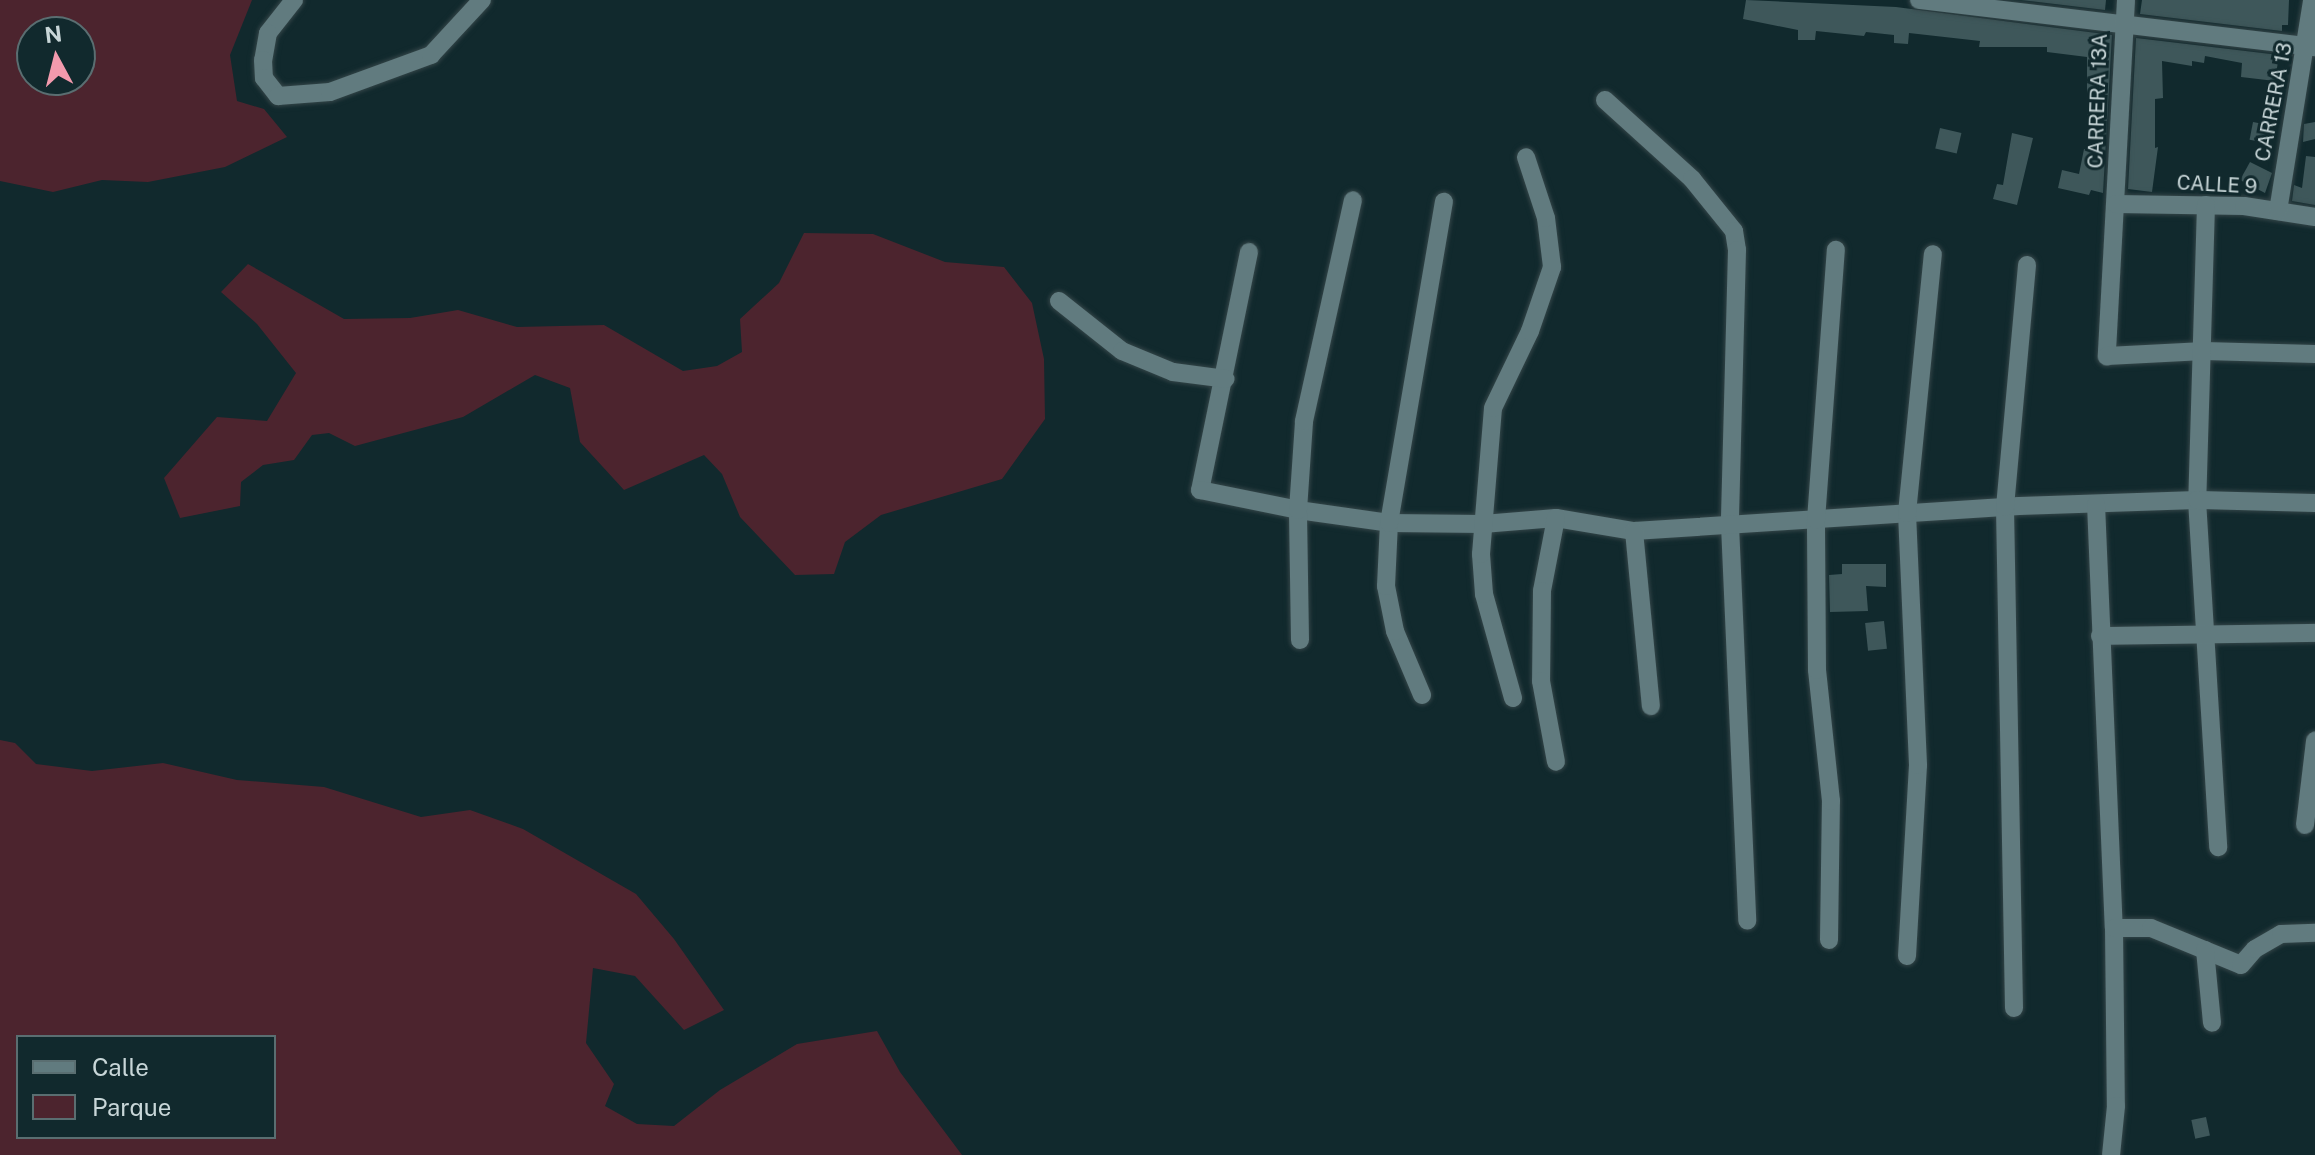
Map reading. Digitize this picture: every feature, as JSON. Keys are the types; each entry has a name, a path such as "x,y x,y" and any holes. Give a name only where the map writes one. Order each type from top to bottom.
{"street":[{"path":"294,0 268,33 263,60 264,78 278,96 330,92 431,55 482,0"},
{"path":"1919,0 1994,3 2311,47"},
{"name":"CARRERA 13A","path":"2126,0 2107,356 2204,351"},
{"name":"CARRERA 13","path":"2278,211 2311,47 2312,0"},
{"path":"1605,100 1692,179 1734,231 1737,250 1730,525 1747,921"},
{"path":"1513,698 1484,594 1483,524 1493,408 1530,331 1552,267 1546,218 1526,157"},
{"path":"1300,640 1298,510 1304,421 1353,200"},
{"path":"1422,695 1395,631 1386,586 1389,523 1444,202"},
{"name":"CALLE 9","path":"2116,204 2206,205 2315,217"},
{"path":"2206,205 2204,351 2197,500 2218,847"},
{"path":"1829,940 1831,801 1817,670 1816,520 1836,250"},
{"path":"1249,252 1226,379 1200,490 1298,510 1389,523 1483,524 1556,518 1634,531 2005,507 2197,500 2315,503"},
{"path":"1907,956 1918,765 1907,513 1933,254"},
{"path":"2014,1008 2005,507 2027,265"},
{"path":"1059,301 1122,351 1173,372 1226,379"},
{"path":"2204,351 2315,354"},
{"path":"2096,504 2114,928 2116,1106 2111,1155"},
{"path":"1556,518 1542,591 1541,681 1556,762"},
{"path":"1634,531 1651,706"},
{"path":"2100,636 2315,633"},
{"path":"2305,825 2315,741"},
{"path":"2114,928 2151,928 2241,965 2255,949 2281,934 2315,933"},
{"path":"2205,950 2212,1023"}],"green space":[{"path":"0,0 252,0 230,55 237,101 264,109 287,137 225,167 148,182 102,180 53,192 0,181"},
{"path":"804,233 873,234 945,262 1004,267 1032,303 1044,359 1045,419 1002,479 881,515 845,542 834,574 795,575 740,517 722,474 704,455 624,490 580,442 570,388 535,375 463,417 355,446 329,433 312,435 294,460 263,465 241,482 240,506 180,518 164,478 217,417 267,421 296,373 257,324 221,292 248,264 344,319 410,318 458,310 517,327 604,325 683,371 717,366 742,352 740,319 779,283"},
{"path":"0,740 15,743 36,764 92,771 163,763 237,780 324,787 421,817 470,810 523,829 636,894 674,939 724,1010 684,1030 635,976 593,968 586,1043 614,1084 605,1106 637,1124 674,1126 720,1090 797,1044 877,1031 900,1072 962,1155 0,1155"}],"building":[{"path":"1746,0 1896,7 2112,35 2103,193 2091,190 2089,195 2058,188 2062,170 2079,174 2084,149 2095,150 2099,121 2087,120 2087,57 2047,52 2047,47 1979,47 1980,41 1909,33 1908,44 1894,43 1894,35 1866,32 1864,36 1816,31 1815,40 1798,40 1798,30 1743,19"},
{"path":"2021,0 2106,0 2105,10"},
{"path":"2142,0 2289,0 2288,25 2282,25 2282,31 2140,14"},
{"path":"2136,38 2279,55 2275,81 2241,77 2242,63 2205,56 2204,63 2192,61 2192,66 2162,61 2163,98 2155,99 2155,148 2158,147 2152,192 2128,189"},
{"path":"2253,122 2273,126 2269,143 2250,140"},
{"path":"2315,122 2315,139 2303,142 2304,124"},
{"path":"1940,128 1961,133 1957,153 1935,148"},
{"path":"2012,133 2033,138 2017,205 1993,199 1997,184 2003,185"},
{"path":"2306,156 2315,157 2315,205 2292,201 2294,185 2302,188"},
{"path":"2250,162 2272,173 2265,193 2240,180"},
{"path":"1842,564 1886,564 1886,587 1866,586 1868,611 1830,612 1829,575 1842,574"},
{"path":"1884,621 1887,649 1868,651 1865,623"},
{"path":"2206,1117 2210,1136 2195,1139 2191,1120"}]}
